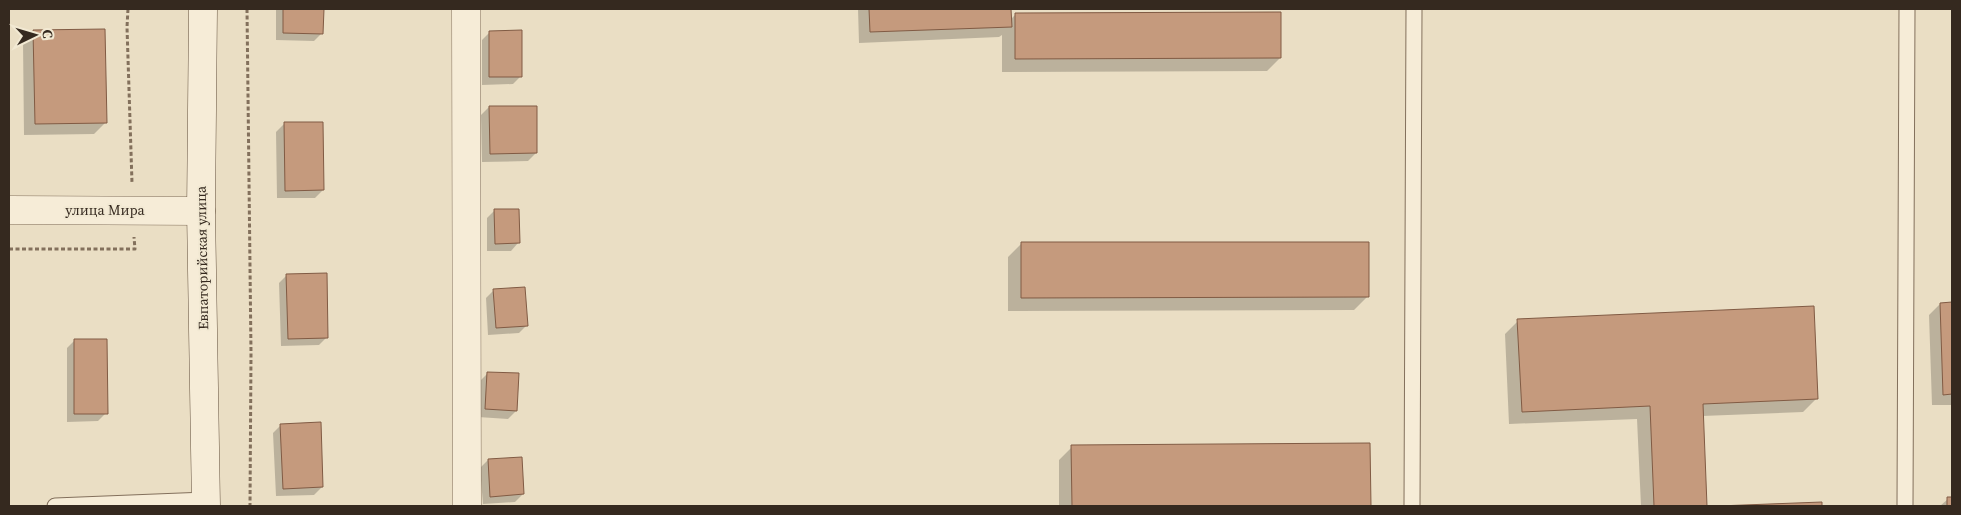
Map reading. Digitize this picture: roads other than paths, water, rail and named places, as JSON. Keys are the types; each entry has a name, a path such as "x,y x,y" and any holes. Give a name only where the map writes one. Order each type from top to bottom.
{"street":[{"name":"Евпаторийская улица","path":"203,9 201,211 206,503"},
{"path":"466,9 467,506"},
{"name":"улица Мира","path":"9,210 201,211"}],"lane":[{"path":"1412,506 1414,9"},
{"path":"1905,506 1907,9"},
{"path":"55,506 206,503"}]}
